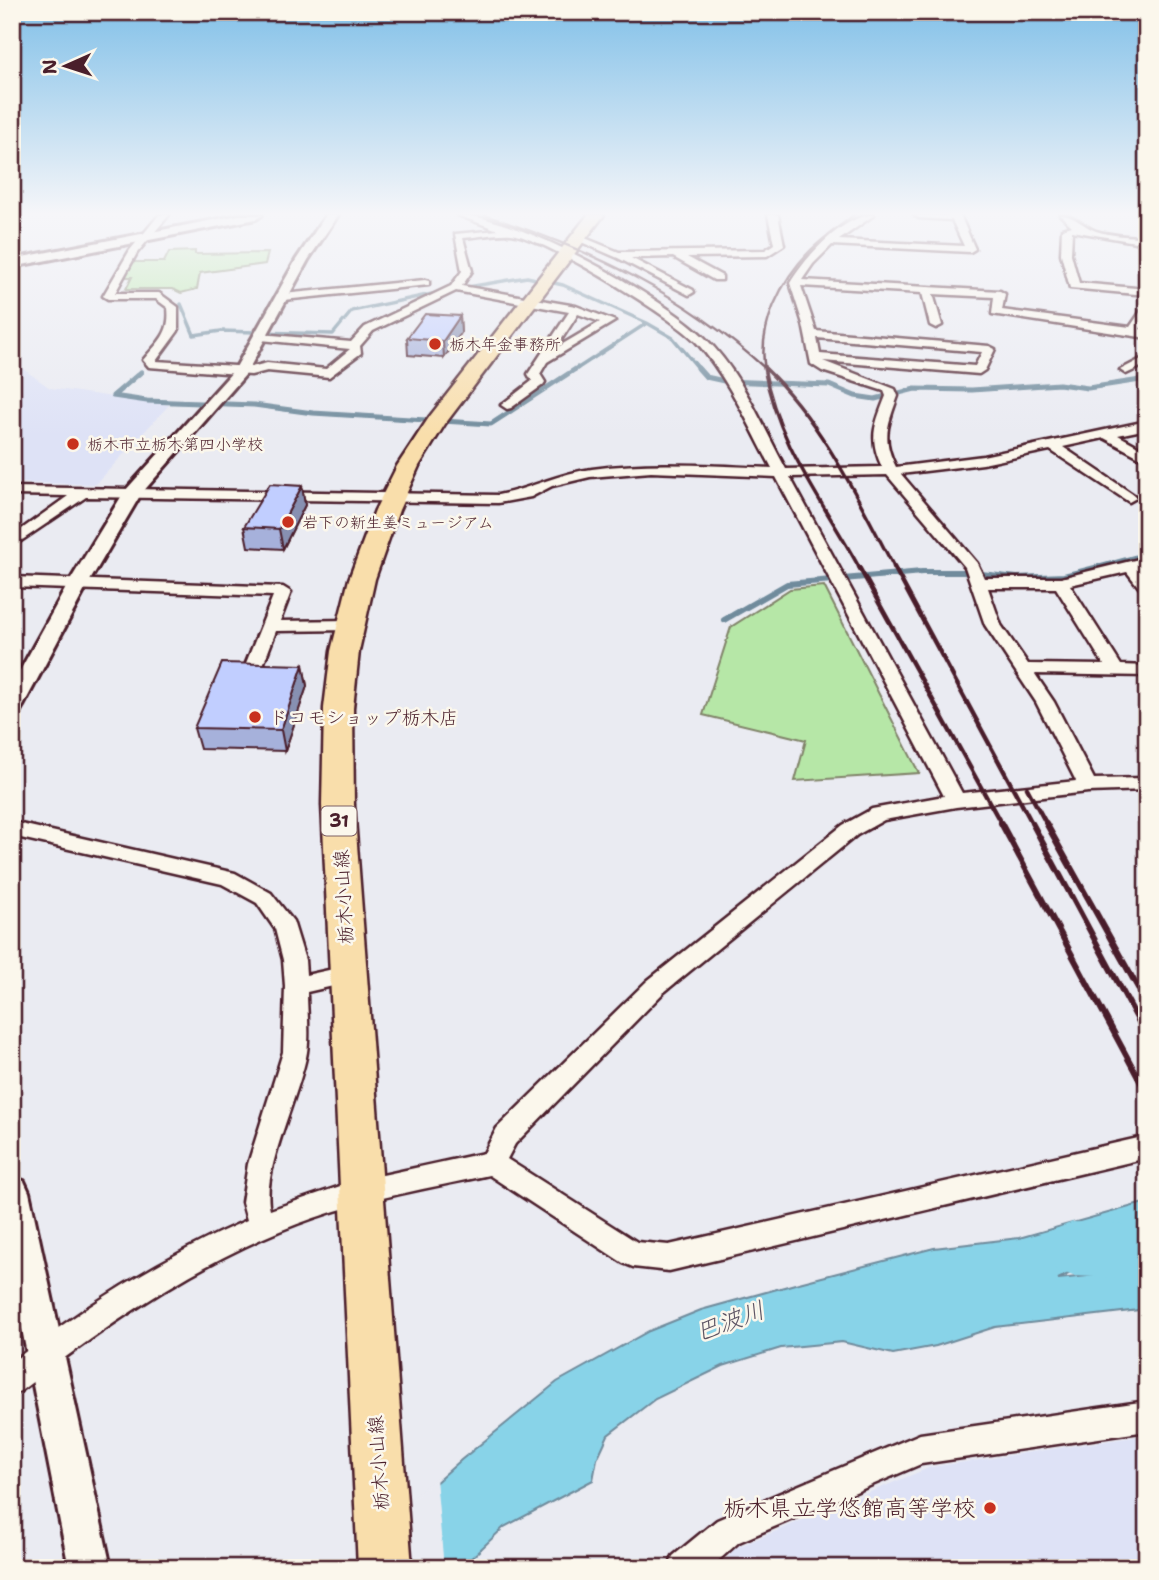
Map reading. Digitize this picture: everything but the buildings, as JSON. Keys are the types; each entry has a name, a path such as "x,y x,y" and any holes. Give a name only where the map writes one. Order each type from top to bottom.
{"main road":[{"name":"栃木小山線","path":"385,1568 347,975 338,805 338,721 351,625 370,555 391,499 429,432 538,289"}],"street":[{"path":"112,289 108,296 159,296 173,307 176,325 172,336 149,360 153,364 241,371 267,367 329,373 357,351 354,346"},
{"path":"12,706 78,584 133,492 241,371 288,289"},
{"path":"283,297 367,289"},
{"path":"354,346 369,329 453,289"},
{"path":"461,289 531,298 576,309 609,321 543,362"},
{"path":"635,289 700,339 728,374 956,800"},
{"path":"683,289 689,292"},
{"path":"797,289 818,365 889,388 892,397 880,430 880,444 891,471 972,566 993,625 1024,669 1067,741 1088,786"},
{"path":"903,289 1000,294 996,313 1147,335"},
{"path":"1107,289 1147,292"},
{"path":"927,290 936,325"},
{"path":"507,405 539,382 534,374 576,309"},
{"path":"1133,331 1147,310"},
{"path":"810,334 989,349 979,370 814,357"},
{"path":"261,337 354,346"},
{"path":"1126,370 1147,359"},
{"path":"12,491 498,499 526,494 547,482 590,473 651,468 781,472 891,471 983,460 1145,427"},
{"path":"1107,434 1147,457"},
{"path":"1052,445 1129,498"},
{"path":"12,543 85,492"},
{"path":"979,583 1062,583 1139,565 1147,587"},
{"path":"12,582 282,592 251,673"},
{"path":"1062,583 1116,671"},
{"path":"270,626 351,625"},
{"path":"1024,669 1147,671"},
{"path":"492,1163 506,1136 655,987 850,830 879,814 956,800 1088,786 1147,784"},
{"path":"12,829 228,878 264,898 285,927 294,960 295,1052 261,1164 255,1202 262,1227"},
{"path":"296,986 347,975"},
{"path":"12,1380 46,1353 187,1262 262,1227 310,1207 361,1191 492,1163 633,1254 669,1258 1147,1147"},
{"path":"12,1192 90,1568"},
{"path":"685,1568 728,1531 920,1449 1147,1416"}],"shaded area":[{"name":"栃木市立栃木第四小学校","path":"12,361 50,388 169,405 96,484 12,483"},
{"name":"栃木県立学悠館高等学校","path":"1147,1435 1147,1568 719,1568 735,1548 931,1467"}],"green space":[{"path":"126,289 197,289 181,293 173,289"},
{"path":"824,586 919,773 795,781 806,740 703,715 731,627 790,589"}],"water":[{"path":"1147,1202 1147,1245 1098,1260 1058,1279 1147,1270 1147,1309 995,1327 936,1346 893,1354 842,1342 781,1348 723,1366 655,1399 608,1435 597,1459 593,1480 504,1527 461,1568 340,1568 461,1460 557,1382 649,1331 701,1310 795,1284 934,1248 1019,1238"}],"pier":[{"path":"436,1478 444,1568 337,1568 338,1565"}],"waterway":[{"path":"571,289 647,323"},
{"path":"181,304 194,335 221,331 333,334 352,311 446,291"},
{"path":"575,370 647,323"},
{"path":"647,323 673,338 700,370"},
{"path":"141,372 113,396 147,401 254,405 313,413 491,424 577,368"},
{"path":"698,368 706,377 724,381 829,385 855,396 875,399 915,389 972,390 1059,384 1088,388 1147,379"},
{"path":"1092,569 1147,554"},
{"path":"724,620 787,584 922,572 963,572 1017,578 1064,576 1099,567"},
{"name":"巴波川","path":"1073,1249 1147,1252"}],"railway":[{"path":"656,289 702,318 765,368"},
{"path":"765,368 763,354 768,321 782,289"},
{"path":"764,368 780,423 791,448 860,569"},
{"path":"767,370 805,413 822,437 895,569"},
{"path":"859,567 1002,825"},
{"path":"894,567 1033,825"},
{"path":"1027,788 1047,825"},
{"path":"1001,823 1147,1094"},
{"path":"1032,823 1147,1037"},
{"path":"1046,823 1147,1004"}],"place":[{"name":"栃木年金事務所","path":"435,344"},
{"name":"栃木市立栃木第四小学校","path":"73,444"},
{"name":"岩下の新生姜ミュージアム","path":"288,522"},
{"name":"ドコモショップ栃木店","path":"255,717"},
{"name":"栃木県立学悠館高等学校","path":"990,1508"}]}
